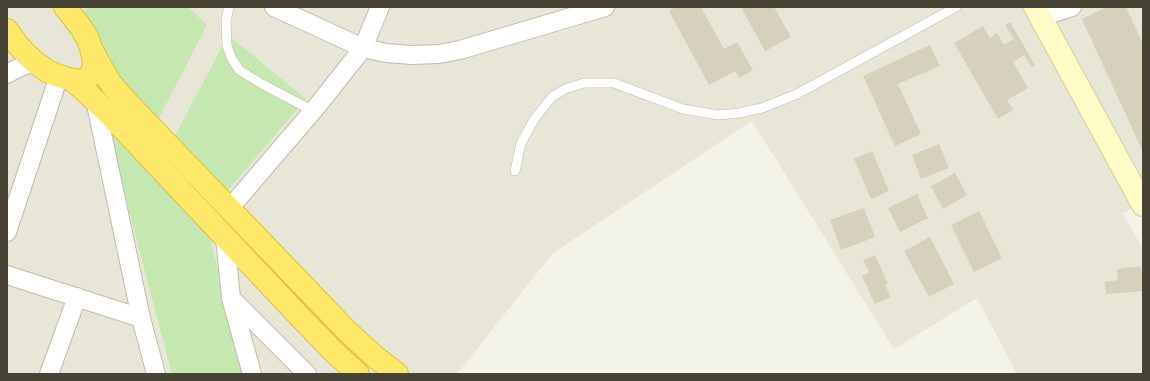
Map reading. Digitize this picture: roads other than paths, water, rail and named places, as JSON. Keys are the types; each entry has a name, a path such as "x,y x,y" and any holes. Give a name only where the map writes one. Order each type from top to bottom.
{"highway":[{"path":"8,33 36,63 47,70 66,78 81,81 89,77 93,70 94,61 81,16 65,7"},
{"path":"91,48 112,85 126,101 346,330 374,356 397,374"},
{"path":"66,78 95,100 307,324 358,374"}],"street":[{"path":"274,7 364,48 386,53 406,55 439,54 467,48 605,7"},
{"path":"229,209 313,111 364,48 380,7"},
{"path":"1072,7 1038,12 1143,205"},
{"path":"7,74 26,65 36,63"},
{"path":"7,232 66,78"},
{"path":"95,100 141,318 156,374"},
{"path":"225,237 231,298 252,374"},
{"path":"7,276 141,318"},
{"path":"49,374 77,297"},
{"path":"231,298 307,374"}],"lane":[{"path":"229,7 226,20 227,46 232,59 239,70 313,111"},
{"path":"515,171 521,143 535,118 552,98 565,89 584,83 614,83 683,109 718,115 739,113 762,108 797,94 956,7"}]}
